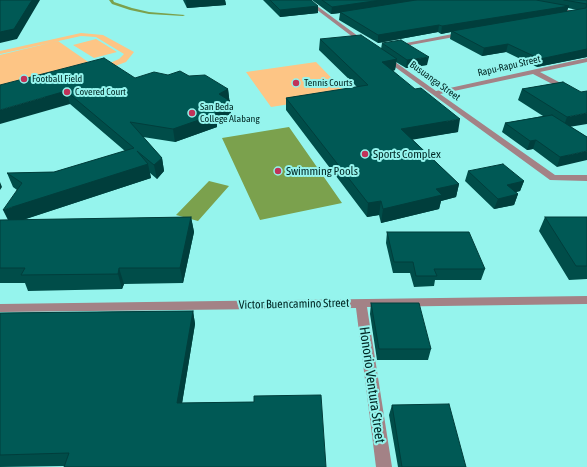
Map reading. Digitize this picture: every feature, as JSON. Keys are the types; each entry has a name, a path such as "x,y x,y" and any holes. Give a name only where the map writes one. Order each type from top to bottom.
{"street":[{"path":"306,0 368,45"},
{"path":"551,8 587,14"},
{"path":"563,17 581,13"},
{"path":"330,18 338,16"},
{"path":"390,46 468,33"},
{"name":"Busuanga Street","path":"380,54 553,178 587,178"},
{"name":"Rapu-Rapu Street","path":"435,93 587,60"},
{"path":"533,71 587,100"},
{"name":"Victor Buencamino Street","path":"0,308 587,300"},
{"name":"Honorio Ventura Street","path":"361,304 384,467"}],"shaded area":[{"path":"81,33 103,35 134,52 126,62 115,66 110,63 119,59 124,54 96,37 81,36 0,54 0,51"},
{"path":"96,39 117,52 94,58 73,45"},
{"name":"Football Field","path":"58,41 94,66 0,91 0,55"},
{"name":"Tennis Courts","path":"316,62 348,95 271,107 246,72"},
{"name":"Swimming Pools","path":"289,127 342,203 260,220 222,138"},
{"path":"209,181 229,186 198,221 176,215"}],"building":[{"path":"0,0 32,0 14,29 0,32"},
{"path":"270,0 311,0 318,6 280,10"},
{"path":"322,0 381,0 332,7"},
{"path":"416,0 536,0 569,6 378,35 340,12"},
{"path":"564,0 587,0 587,4"},
{"path":"587,4 587,49 540,59 508,44 484,48 452,31 586,8"},
{"path":"361,35 397,59 382,62 415,89 421,88 460,119 401,129 459,184 436,189 442,195 383,209 381,201 368,203 286,98 368,85 320,39"},
{"path":"401,40 429,57 407,60 382,43"},
{"path":"104,58 135,78 154,72 168,75 180,71 189,76 205,75 228,89 219,94 230,101 215,106 216,114 173,129 130,122 162,158 154,165 137,151 148,164 3,210 22,183 7,173 54,172 134,148 66,91 0,110 0,85"},
{"path":"563,82 581,92 587,91 587,113 567,117 522,89"},
{"path":"552,115 587,137 587,151 560,157 536,140 530,141 505,123"},
{"path":"503,164 524,181 507,185 518,194 498,199 468,171"},
{"path":"191,217 180,268 119,268 118,274 21,275 25,268 0,268 0,220"},
{"path":"545,217 587,217 587,266 576,266"},
{"path":"387,232 469,232 485,269 434,269 437,276 416,276 413,262 394,262"},
{"path":"371,303 419,303 431,349 379,349"},
{"path":"193,311 177,403 254,402 254,396 321,395 326,467 64,467 69,453 0,455 0,313"},
{"path":"449,404 466,467 402,467 392,405"}],"waterway":[{"path":"111,0 113,3 149,13 183,15"}],"place":[{"name":"Football Field","path":"24,79"},
{"name":"Tennis Courts","path":"296,83"},
{"name":"Covered Court","path":"67,92"},
{"name":"San Beda College Alabang","path":"192,113"},
{"name":"Sports Complex","path":"365,154"},
{"name":"Swimming Pools","path":"278,171"}]}
